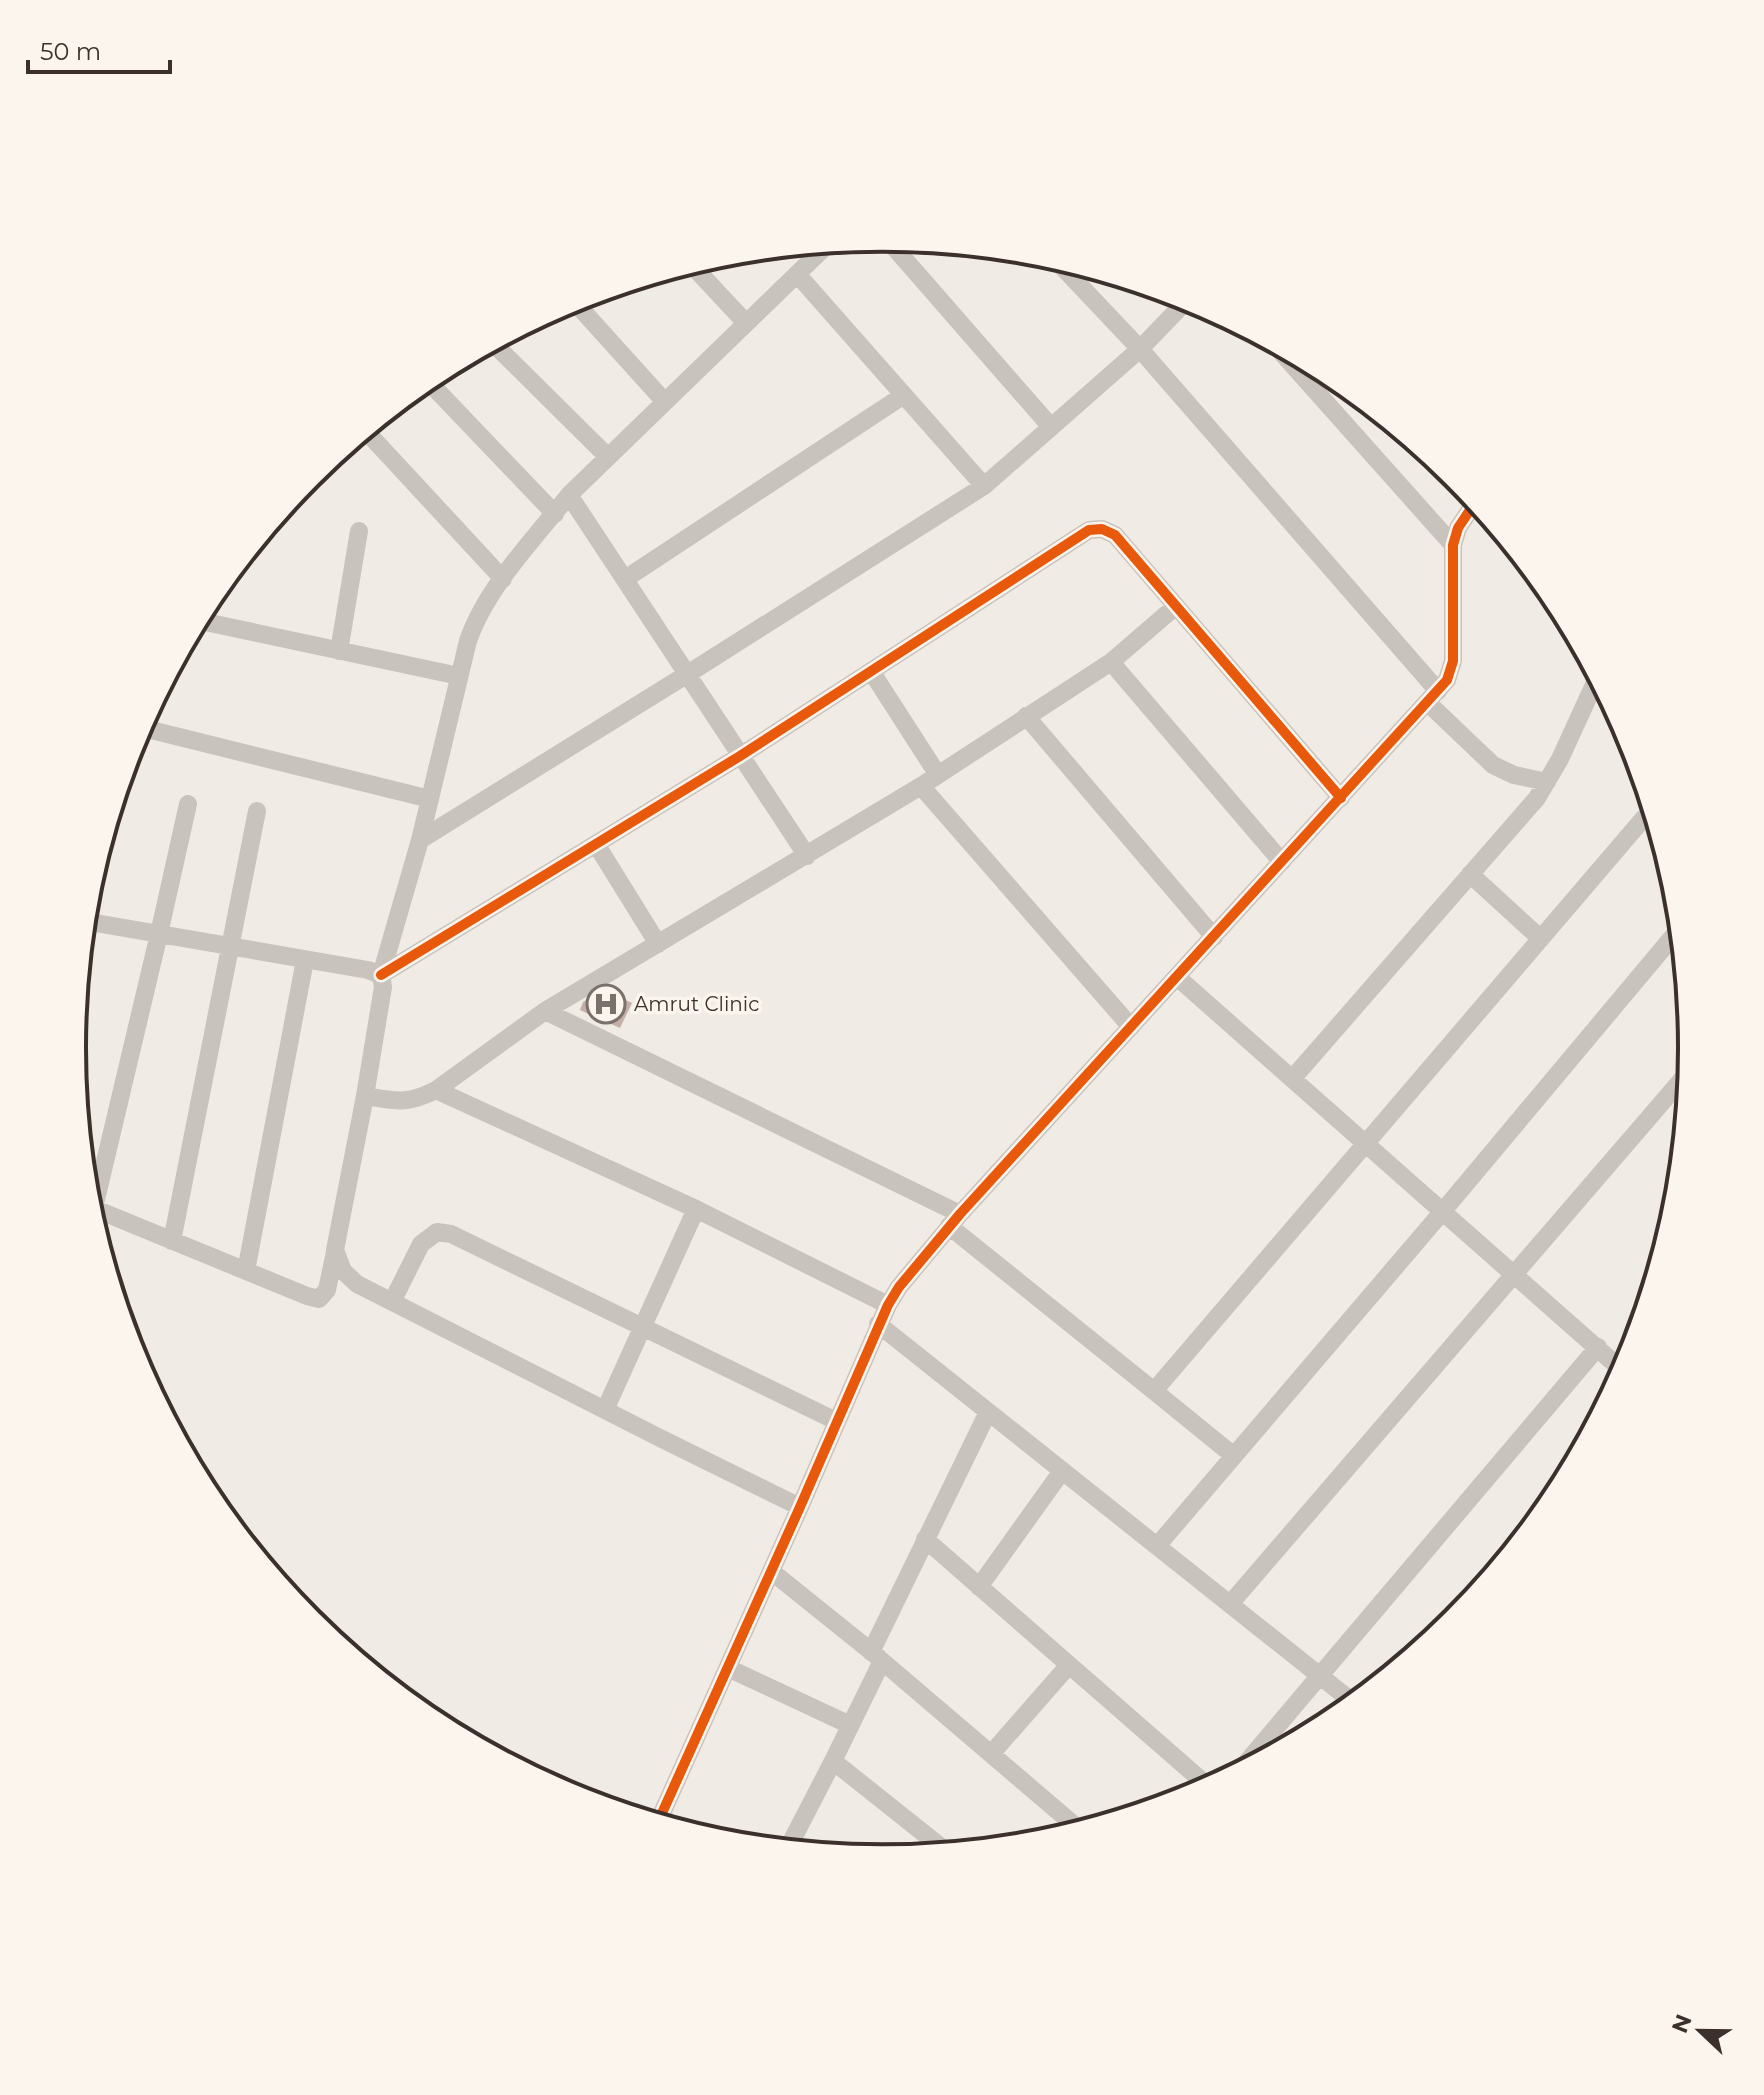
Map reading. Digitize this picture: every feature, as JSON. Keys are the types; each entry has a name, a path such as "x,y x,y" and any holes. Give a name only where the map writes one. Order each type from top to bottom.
{"street":[{"path":"898,252 1051,427"},
{"path":"103,1212 307,1296 319,1299 327,1290 365,1096 383,987 381,975 420,840 474,622 483,605 569,495 797,274 812,255"},
{"path":"700,273 746,323"},
{"path":"797,274 984,486"},
{"path":"1070,275 1140,349 1493,765 1514,775 1547,782"},
{"path":"420,840 984,486 1140,349 1179,309"},
{"path":"582,310 665,402"},
{"path":"500,350 608,457"},
{"path":"1294,367 1453,545"},
{"path":"436,389 555,514"},
{"path":"625,579 904,395"},
{"path":"371,437 503,579"},
{"path":"569,495 807,856"},
{"path":"663,1812 800,1507 878,1324 899,1287 955,1220 1447,680 1453,661 1453,545 1458,528 1469,511"},
{"path":"381,975 740,756 1089,530 1102,529 1115,535 1341,798"},
{"path":"339,651 359,531"},
{"path":"365,1096 399,1101 417,1099 436,1090 545,1011 921,786 1111,662 1176,606"},
{"path":"209,623 459,676"},
{"path":"1111,662 1282,862"},
{"path":"871,671 938,775"},
{"path":"1292,1079 1537,798 1592,688"},
{"path":"1026,716 1214,937"},
{"path":"153,730 430,799"},
{"path":"921,786 1131,1027"},
{"path":"98,1181 188,804"},
{"path":"172,1241 257,811"},
{"path":"1154,1391 1644,818"},
{"path":"596,844 658,944"},
{"path":"1470,874 1540,938"},
{"path":"96,923 368,970 381,975"},
{"path":"1157,1546 1670,940"},
{"path":"246,1271 305,960"},
{"path":"1177,977 1613,1361"},
{"path":"545,1011 955,1220 1234,1456"},
{"path":"1230,1604 1677,1086"},
{"path":"436,1090 696,1209 888,1305"},
{"path":"605,1410 696,1209"},
{"path":"392,1302 421,1244 437,1232 451,1234 836,1421"},
{"path":"335,1250 343,1271 357,1284 800,1507"},
{"path":"878,1324 1344,1695"},
{"path":"1258,1749 1598,1347"},
{"path":"793,1838 850,1725 925,1539 988,1412"},
{"path":"979,1587 1062,1471"},
{"path":"925,1539 1198,1778"},
{"path":"771,1571 1069,1820"},
{"path":"991,1754 1069,1665"},
{"path":"728,1668 850,1725"},
{"path":"833,1761 921,1842"}],"building":[{"path":"604,990 632,1003 620,1028 580,1010 583,1002"}],"cycle path":[{"path":"663,1812 888,1305 899,1287 960,1214 1447,680 1453,661 1453,545 1458,528 1469,511"},
{"path":"381,975 740,756 1089,530 1102,529 1115,535 1341,798"}],"place":[{"name":"Amrut Clinic","path":"606,1004"}]}
